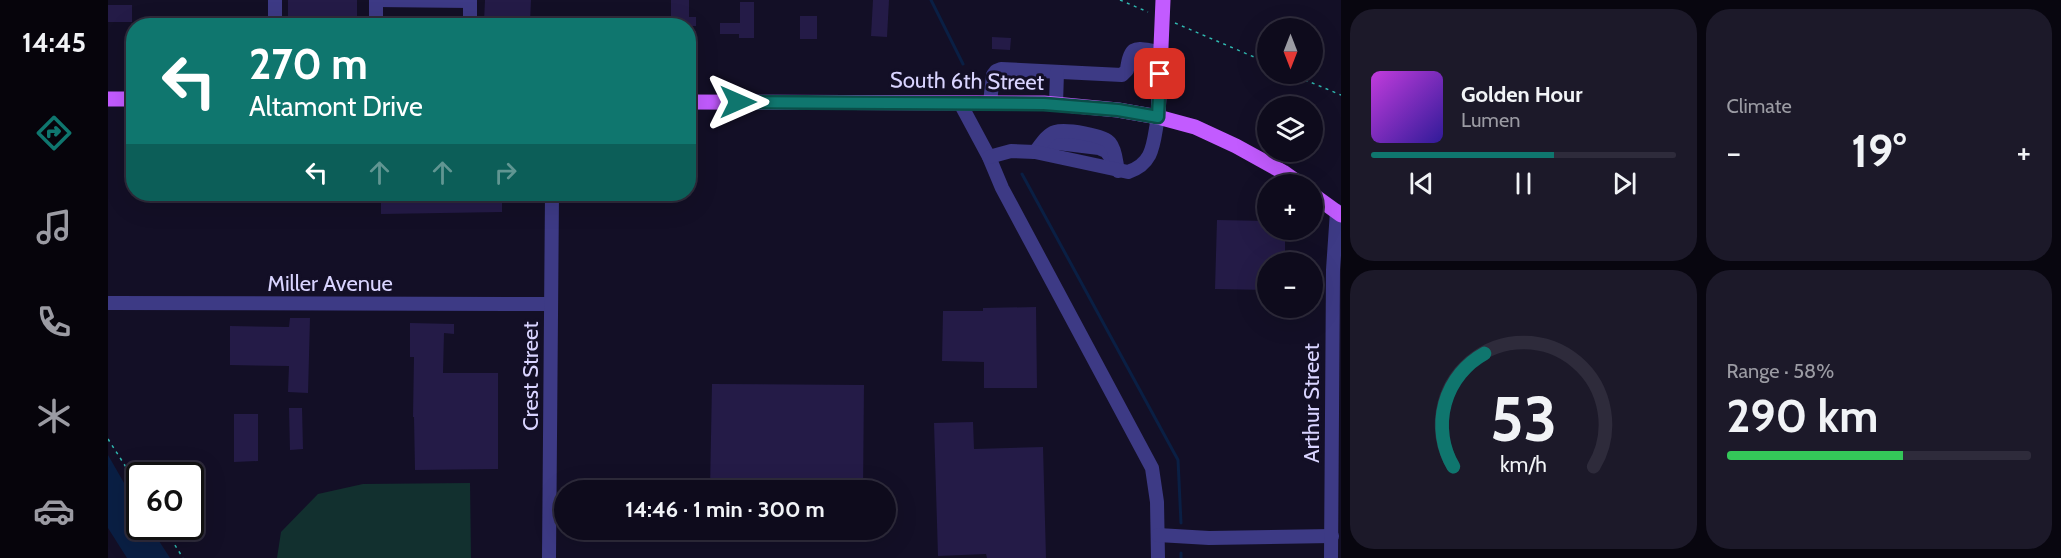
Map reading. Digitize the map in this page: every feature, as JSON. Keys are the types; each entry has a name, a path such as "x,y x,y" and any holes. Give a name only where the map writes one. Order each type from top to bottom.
{"main road":[{"path":"1158,117 1163,0"},
{"path":"108,99 126,99"},
{"name":"South 6th Street","path":"696,102 990,103 1118,110 1158,117 1195,128 1236,146 1285,174"},
{"path":"1323,201 1340,213"}],"street":[{"path":"275,0 275,18"},
{"path":"376,18 376,0 470,0 470,18"},
{"path":"990,103 993,75 996,71 1122,75 1127,70 1128,54 1132,51 1138,49 1161,52"},
{"path":"1056,105 1058,72"},
{"path":"960,103 989,157 1002,188 1152,468 1157,502 1158,558"},
{"path":"989,157 1011,152 1035,152 1128,172 1137,169 1151,155 1158,117"},
{"path":"1035,152 1049,134 1055,132 1101,137 1113,147 1118,171"},
{"name":"Crest Street","path":"549,558 552,201"},
{"name":"Arthur Street","path":"1331,558 1333,270 1340,213"},
{"name":"Miller Avenue","path":"108,303 551,304"},
{"path":"1158,536 1209,538 1332,536"}],"path":[{"path":"1120,0 1257,58"},
{"path":"1315,84 1341,95"},
{"path":"108,439 126,467"},
{"path":"172,540 183,558"}],"green space":[{"path":"470,483 471,558 277,558 281,532 318,494 363,484"}],"water":[{"path":"108,455 126,486 126,540 158,540 170,558 127,558 108,528"}],"building":[{"path":"288,0 357,0 357,17 288,17"},
{"path":"485,0 531,0 530,18 484,18"},
{"path":"671,0 689,0 689,17 696,18 640,18 671,17"},
{"path":"873,0 889,0 887,37 871,36"},
{"path":"740,2 754,2 754,38 739,38 739,34 720,34 720,23 740,23"},
{"path":"108,5 132,5 132,18 126,18 126,22 108,22"},
{"path":"800,16 817,16 817,39 800,39"},
{"path":"992,37 1011,38 1010,50 992,49"},
{"path":"381,201 502,201 502,212 381,214"},
{"path":"1217,220 1257,221 1257,240 1285,240 1285,252 1257,252 1257,290 1215,289"},
{"path":"1036,307 1037,388 984,388 984,362 942,361 943,311"},
{"path":"290,318 310,318 308,393 288,392 289,366 230,365 230,326 289,327"},
{"path":"410,323 454,324 454,334 444,333 443,373 498,373 498,469 415,470 414,357 410,357"},
{"path":"712,384 864,385 863,480 710,480"},
{"path":"289,408 302,408 303,449 290,450"},
{"path":"234,414 258,414 258,461 234,462"},
{"path":"973,422 974,449 1043,447 1046,558 987,558 986,554 938,556 934,423"}],"waterway":[{"path":"931,0 963,64"},
{"path":"1022,174 1178,460 1181,523"},
{"path":"1181,553 1181,558"}],"route":[{"path":"738,102 1044,104 1118,110 1158,117 1160,74"}]}
